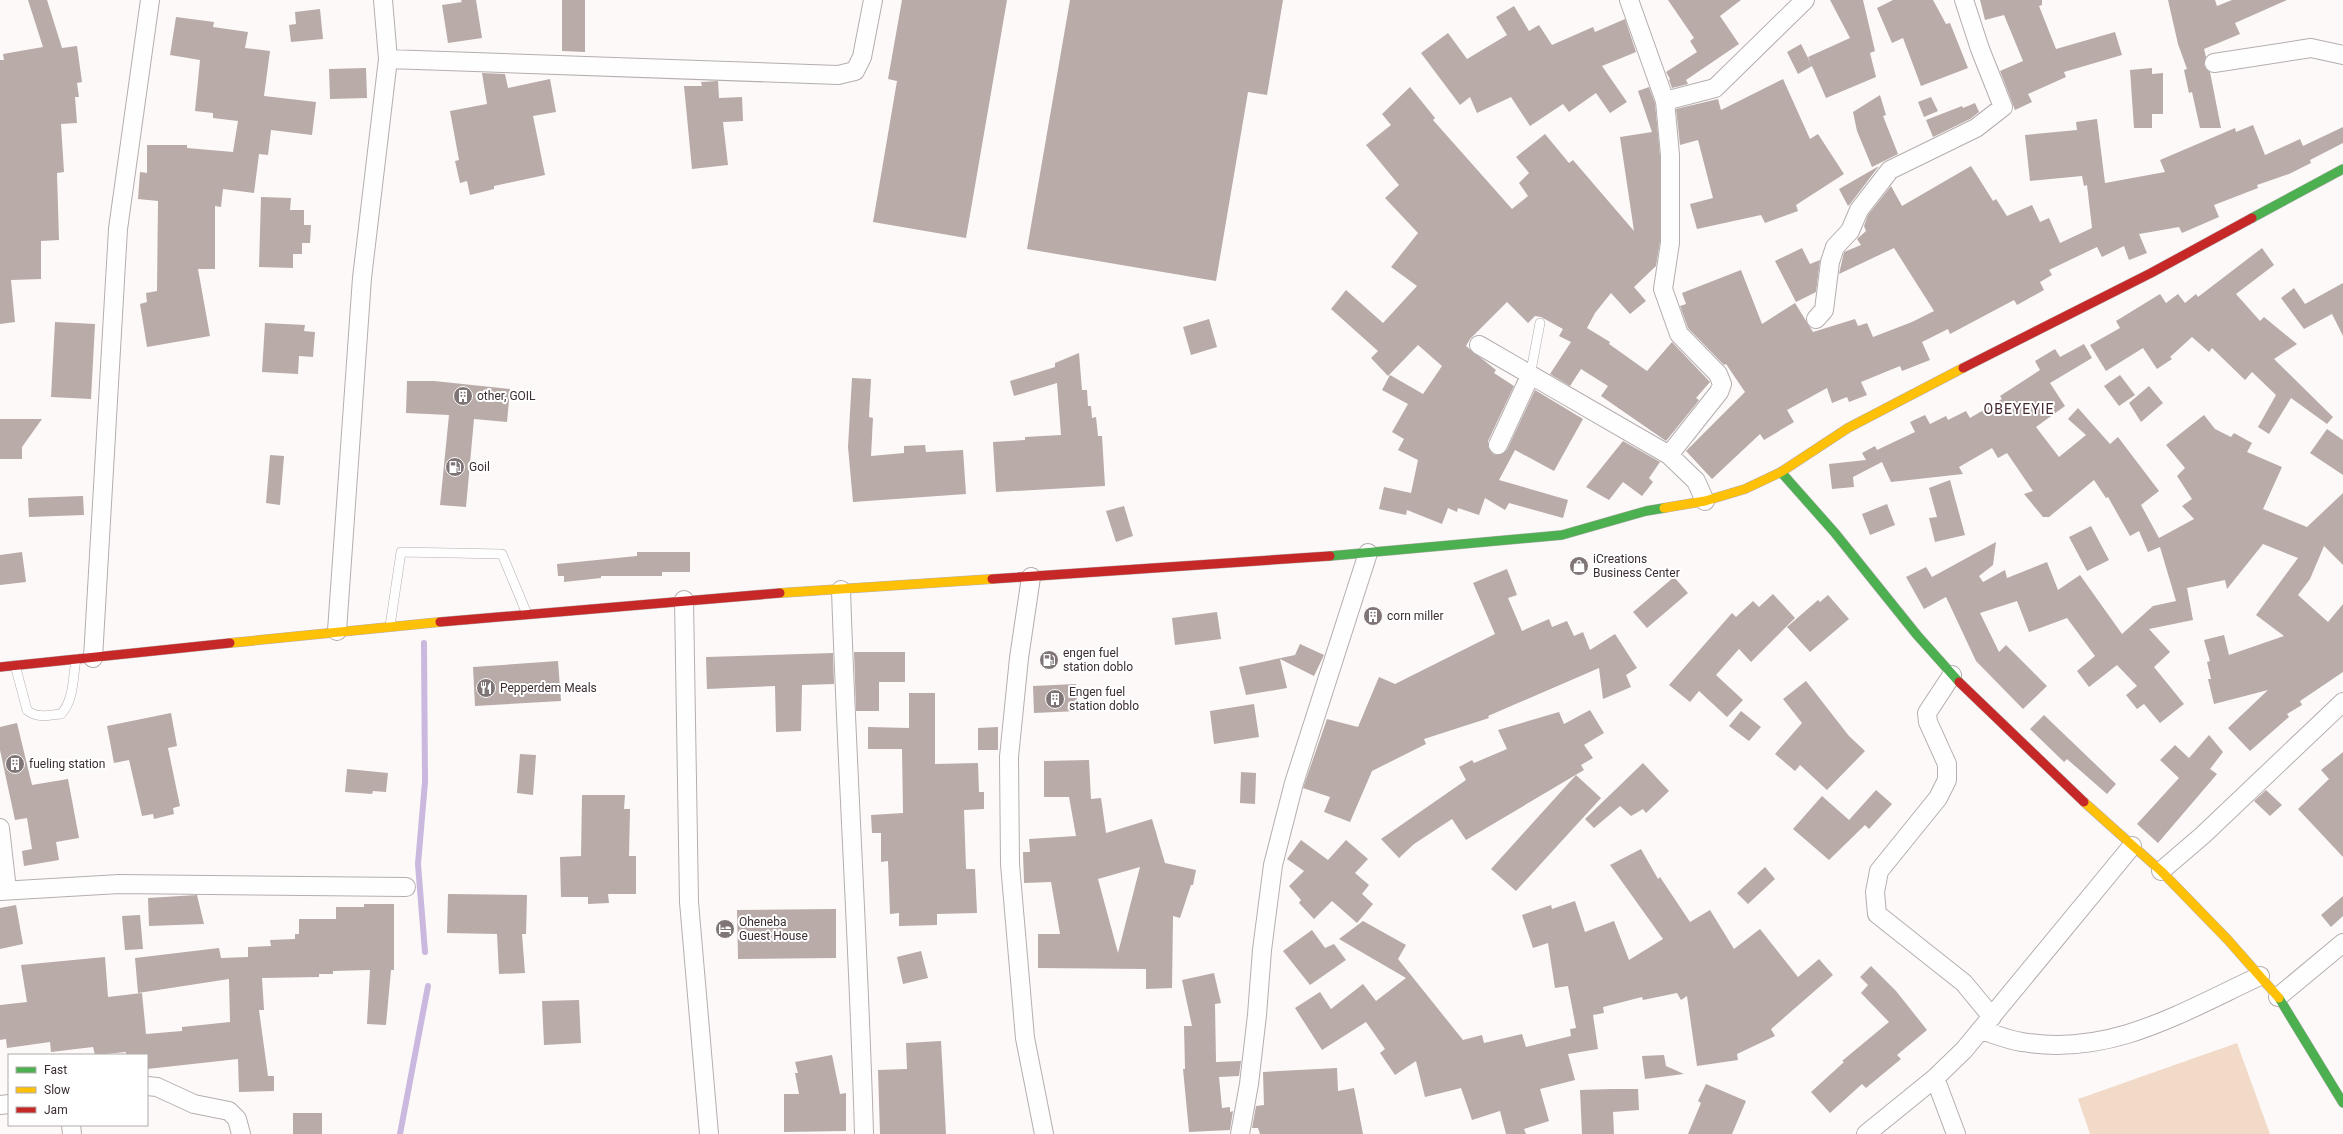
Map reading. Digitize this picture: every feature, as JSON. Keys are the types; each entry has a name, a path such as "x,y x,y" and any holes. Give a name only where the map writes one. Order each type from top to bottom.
{"main road":[{"path":"0,667 337,631 684,600 1368,553 1562,535 1646,511 1705,501 1745,489 1781,472 1848,428 1902,398 2150,273 2343,169"},
{"path":"1781,472 1835,533 1917,635 1952,675 2051,772 2161,871 2260,976 2278,997 2343,1103"}],"street":[{"path":"93,658 118,228 150,0"},
{"path":"337,631 362,278 388,59 383,0"},
{"path":"388,59 838,75 855,71 862,57 874,0"},
{"path":"1629,0 1665,101 1670,155 1670,235 1662,290 1679,334 1718,374 1722,384 1719,392 1669,455"},
{"path":"1665,101 1715,88 1805,0"},
{"path":"1816,319 1824,310 1830,262 1835,248 1850,231 1859,210 1890,170 1976,128 2003,107 1980,49 1964,0"},
{"path":"2214,63 2312,48 2343,55"},
{"path":"1479,345 1530,376 1669,455 1696,481 1705,501"},
{"path":"1498,445 1530,376"},
{"path":"1240,1134 1249,1084 1272,865 1294,783 1368,553"},
{"path":"1031,577 1019,658 1009,757 1010,864 1026,1038 1041,1108 1044,1134"},
{"path":"841,590 854,912 861,1023 864,1134"},
{"path":"684,600 689,902 709,1134"},
{"path":"1952,675 1927,713 1928,722 1946,764 1946,780 1938,798 1879,871 1875,892 1878,914 1964,983 1986,1023 2021,1042 2064,1046 2100,1042 2134,1034 2260,976"},
{"path":"2161,871 2203,835 2343,702"},
{"path":"0,828 4,890 119,884 406,887"},
{"path":"1866,1134 1935,1078 1986,1023 2132,846"},
{"path":"2278,997 2343,943"},
{"path":"1935,1078 1956,1134"},
{"path":"148,1086 157,1087 194,1104 229,1111 237,1119 241,1134"}],"lane":[{"path":"1530,376 1540,323"},
{"path":"390,626 401,552 502,554 527,614"},
{"path":"15,665 27,710 32,714 41,716 61,714 69,701 76,659"}],"shaded area":[{"path":"2237,1043 2270,1134 2090,1134 2078,1099"}],"building":[{"path":"28,0 47,0 62,48 77,46 82,82 77,83 79,97 75,97 77,123 61,124 64,172 57,173 59,240 41,241 41,279 11,280 15,322 0,324 0,60 4,60 3,54 43,47"},
{"path":"461,0 476,0 482,38 448,43 442,5 462,2"},
{"path":"562,0 585,0 585,52 562,51"},
{"path":"902,0 1007,0 966,238 873,222 897,81 888,79"},
{"path":"1070,0 1283,0 1267,95 1248,92 1216,281 1027,249"},
{"path":"1668,0 1741,0 1720,16 1739,44 1686,80 1688,84 1672,88 1670,79 1666,72 1697,52 1690,41 1694,38"},
{"path":"1830,0 1863,0 1875,51 1870,53 1876,77 1826,98 1808,57 1850,38"},
{"path":"1893,0 1933,0 1946,24 1950,23 1968,68 1921,86 1903,38 1892,43 1877,8"},
{"path":"1980,0 2042,0 2042,5 2039,6 2056,49 2115,32 2122,55 2064,72 2066,77 2028,94 2032,102 2015,110 2000,71 2023,61 2004,15 1985,20"},
{"path":"2168,0 2215,0 2217,6 2232,0 2287,0 2235,23 2240,34 2204,49 2206,57 2204,65 2210,72 2221,128 2200,128 2192,92 2189,93 2184,70 2187,69 2178,44"},
{"path":"1514,6 1529,31 1539,25 1552,45 1593,27 1595,32 1625,19 1636,52 1602,66 1627,102 1610,113 1596,93 1569,112 1563,104 1530,126 1511,97 1477,113 1470,97 1460,105 1421,53 1448,33 1467,59 1507,35 1496,17"},
{"path":"320,9 323,39 291,42 289,25 296,24 295,12"},
{"path":"176,17 214,22 213,27 248,32 245,48 270,51 264,96 316,102 312,135 271,130 268,155 259,154 254,193 223,189 221,207 215,206 215,269 198,269 210,336 147,347 140,304 147,302 146,293 157,291 158,201 138,199 140,172 147,173 147,145 187,145 187,148 233,152 238,121 213,118 213,113 195,111 200,60 170,55"},
{"path":"1801,44 1812,66 1798,74 1787,52"},
{"path":"366,68 367,98 330,99 329,69"},
{"path":"2152,68 2152,74 2163,73 2163,114 2152,114 2152,128 2134,128 2130,70"},
{"path":"482,73 505,74 508,88 550,79 556,112 533,116 545,175 494,186 494,189 470,195 467,181 460,183 455,161 459,160 450,111 487,104"},
{"path":"1783,79 1810,139 1818,134 1844,174 1796,205 1798,211 1765,223 1761,215 1697,229 1690,204 1713,198 1698,140 1680,145 1676,109 1718,99 1721,110"},
{"path":"718,81 719,98 742,97 743,121 723,122 728,165 692,169 684,86 702,86 701,82"},
{"path":"1410,87 1435,118 1433,120 1512,209 1528,196 1519,183 1529,173 1516,157 1545,134 1569,163 1573,160 1634,231 1620,137 1652,132 1638,91 1649,87 1655,103 1660,155 1660,242 1656,266 1634,287 1646,301 1630,314 1611,293 1595,313 1587,328 1610,342 1609,344 1647,371 1672,342 1710,382 1696,398 1699,400 1696,404 1666,441 1601,396 1608,386 1581,369 1570,386 1550,374 1571,342 1559,336 1563,329 1541,317 1535,316 1528,323 1507,302 1470,339 1466,346 1496,370 1494,373 1514,386 1488,441 1488,446 1493,454 1499,455 1507,450 1535,390 1583,419 1554,471 1515,450 1499,480 1568,500 1563,518 1509,503 1505,510 1485,498 1479,515 1458,508 1457,512 1448,508 1442,524 1407,510 1406,515 1379,509 1384,487 1411,493 1418,460 1398,450 1404,439 1392,432 1408,404 1382,390 1390,375 1423,394 1442,366 1418,345 1388,376 1371,358 1378,351 1331,309 1346,290 1383,323 1417,286 1391,267 1418,233 1385,198 1399,185 1366,145 1391,125 1382,114"},
{"path":"1880,95 1886,115 1883,116 1898,154 1872,167 1857,131 1853,112"},
{"path":"1931,97 1938,111 1924,117 1918,102"},
{"path":"1975,103 1979,112 1970,119 1933,137 1926,120 1962,106 1963,108"},
{"path":"2097,119 2105,183 2165,172 2160,160 2235,128 2236,132 2253,125 2265,155 2300,139 2303,146 2343,127 2343,143 2310,160 2311,163 2289,174 2257,185 2258,188 2214,205 2219,217 2182,233 2179,227 2139,234 2147,253 2129,260 2124,246 2102,257 2097,247 2049,270 2052,275 2040,282 2044,290 2017,305 2014,300 1950,334 1948,329 1922,342 1930,360 1902,371 1900,366 1861,382 1867,395 1849,402 1847,397 1832,403 1827,388 1787,410 1794,422 1764,440 1760,434 1712,479 1686,451 1745,392 1726,364 1724,365 1688,328 1680,306 1686,304 1682,293 1741,270 1762,324 1795,303 1813,332 1855,319 1858,326 1867,323 1873,337 1912,322 1934,311 1894,248 1839,274 1844,252 1861,245 1857,239 1866,231 1864,226 1868,215 1891,186 1902,206 1971,166 1993,201 1996,199 2007,216 2032,205 2040,222 2049,218 2060,243 2092,228 2087,185 2084,186 2082,176 2030,181 2025,135 2077,130 2076,122"},
{"path":"1879,166 1850,204 1848,206 1839,189"},
{"path":"261,197 291,198 290,210 304,210 304,225 311,225 310,243 302,243 302,254 293,254 293,268 259,267"},
{"path":"1802,248 1810,264 1820,260 1816,292 1796,302 1775,261"},
{"path":"2262,248 2274,265 2236,294 2260,321 2264,317 2297,344 2274,359 2333,417 2327,424 2291,398 2269,434 2258,427 2276,395 2252,372 2245,380 2212,348 2209,352 2192,337 2170,357 2172,359 2157,369 2143,348 2106,371 2090,345 2120,328 2116,321 2160,294 2166,303 2178,294 2185,303 2196,294 2198,297"},
{"path":"2343,283 2343,336 2332,314 2304,329 2281,298 2294,288 2305,304"},
{"path":"1209,319 1217,347 1191,355 1183,327"},
{"path":"55,322 95,324 91,399 51,397"},
{"path":"265,323 305,325 304,331 315,332 313,357 299,356 298,374 262,372"},
{"path":"2084,344 2092,358 2050,383 2065,406 2036,427 2059,457 2086,435 2068,419 2078,408 2110,444 2118,437 2159,491 2141,505 2159,538 2194,519 2182,506 2192,499 2177,476 2185,468 2166,445 2204,415 2215,429 2231,437 2234,433 2252,443 2247,452 2282,467 2263,509 2307,527 2343,493 2343,565 2324,546 2310,579 2298,595 2328,622 2343,604 2343,672 2300,701 2302,705 2287,714 2289,717 2250,751 2228,728 2268,690 2214,704 2208,679 2211,679 2207,662 2210,661 2204,640 2224,635 2229,655 2284,636 2256,615 2298,558 2263,544 2227,589 2225,580 2187,588 2193,620 2149,629 2170,652 2154,667 2184,704 2160,723 2144,704 2137,709 2126,695 2137,686 2117,665 2089,687 2077,671 2095,656 2067,618 2029,632 2017,601 1980,613 1999,652 2006,645 2047,686 2023,709 1976,661 1946,597 1924,609 1906,577 1926,567 1932,577 1996,542 1993,565 1979,576 1983,582 2005,570 2007,578 2047,562 2058,590 2080,575 2122,634 2153,606 2176,601 2160,547 2148,552 2139,531 2130,536 2108,497 2106,498 2094,480 2049,517 2043,517 2024,494 2033,491 2007,453 1998,458 1992,448 1959,467 1963,474 1891,482 1882,462 1853,477 1854,487 1832,489 1829,464 1866,460 1862,453 1875,446 1877,450 1915,432 1910,422 1925,415 1930,424 1946,416 1948,420 1966,411 1970,418 2002,399 2000,396 2040,370 2035,361 2055,349 2060,357"},
{"path":"1079,353 1082,390 1087,390 1088,406 1091,406 1092,418 1096,417 1098,436 1102,436 1105,486 996,492 993,442 1025,440 1025,437 1061,435 1057,383 1014,396 1010,381 1055,367 1055,363"},
{"path":"2120,375 2135,395 2119,406 2104,386"},
{"path":"852,378 871,379 869,417 873,418 871,456 904,453 904,446 925,445 926,452 963,450 966,494 853,502 848,447"},
{"path":"407,381 434,381 510,389 507,422 474,419 466,507 440,505 449,415 406,413"},
{"path":"2149,386 2163,403 2141,422 2129,403"},
{"path":"0,419 42,419 22,447 22,459 0,459"},
{"path":"2327,429 2343,440 2343,475 2310,453"},
{"path":"1623,441 1660,462 1649,478 1653,482 1642,496 1623,482 1609,500 1586,487"},
{"path":"270,455 284,456 280,505 266,503"},
{"path":"1950,480 1965,535 1935,542 1929,518 1937,517 1929,488"},
{"path":"83,496 84,515 29,517 28,498"},
{"path":"1887,504 1895,525 1870,535 1862,514"},
{"path":"1124,506 1133,536 1116,542 1106,511"},
{"path":"2091,526 2109,560 2087,571 2069,537"},
{"path":"22,552 26,582 0,585 0,555"},
{"path":"637,552 690,552 690,572 662,572 662,576 601,576 601,578 564,582 564,576 558,576 557,564 637,556"},
{"path":"1507,569 1517,595 1508,598 1522,631 1549,619 1552,627 1567,621 1574,636 1583,632 1590,650 1615,634 1637,668 1626,675 1631,687 1603,699 1599,668 1488,716 1489,718 1424,739 1426,744 1372,771 1350,822 1324,812 1330,797 1303,788 1327,719 1358,727 1379,677 1395,684 1495,634 1473,583"},
{"path":"1674,577 1688,593 1647,628 1633,612"},
{"path":"1773,594 1795,618 1751,662 1739,649 1716,675 1743,700 1727,717 1699,691 1690,702 1669,685 1732,613 1736,617 1753,601 1759,607"},
{"path":"1828,595 1849,619 1810,652 1787,627 1818,600 1820,602"},
{"path":"1217,612 1221,639 1175,645 1172,618"},
{"path":"1300,644 1324,655 1314,676 1280,659 1287,688 1246,695 1239,667 1295,655"},
{"path":"854,652 905,652 905,682 879,682 879,711 856,711"},
{"path":"833,653 834,684 802,685 801,731 776,732 775,686 707,689 706,657"},
{"path":"558,661 561,701 475,706 473,667"},
{"path":"1806,681 1849,736 1865,751 1827,790 1800,765 1795,771 1775,754 1802,723 1783,699"},
{"name":"Engen fuel station doblo","path":"1076,684 1078,711 1034,713 1033,686"},
{"path":"909,693 935,693 935,764 978,763 979,792 984,792 984,809 964,810 966,869 975,869 977,913 937,914 937,925 899,926 899,913 890,914 888,861 881,862 881,833 872,833 871,815 903,813 902,749 868,749 868,727 909,728"},
{"path":"1254,704 1259,737 1214,744 1210,711"},
{"path":"1590,710 1604,733 1584,745 1593,758 1581,765 1584,770 1466,840 1452,819 1414,844 1399,858 1381,839 1466,780 1459,767 1472,760 1474,763 1507,749 1498,730 1559,712 1564,724"},
{"path":"1741,711 1761,727 1749,741 1729,726"},
{"path":"171,713 177,746 168,748 180,806 173,808 174,814 154,819 153,814 142,816 129,760 114,763 107,726"},
{"path":"2044,715 2116,784 2107,794 2067,759 2064,762 2030,729"},
{"path":"17,723 32,785 68,779 79,838 56,842 59,860 24,866 22,851 32,849 27,818 15,820 0,750 0,727"},
{"path":"998,727 998,750 978,750 978,728"},
{"path":"2209,735 2223,752 2210,769 2217,774 2158,843 2137,824 2179,778 2160,760 2175,745 2189,758"},
{"path":"2343,752 2343,857 2298,809 2329,779 2321,770"},
{"path":"520,754 536,755 533,795 517,793"},
{"path":"1089,760 1091,799 1101,798 1106,833 1152,819 1165,863 1196,870 1193,885 1191,885 1180,918 1173,916 1172,988 1146,989 1146,969 1038,968 1038,934 1060,934 1051,882 1024,883 1023,852 1030,852 1029,839 1076,836 1069,797 1044,797 1044,761","holes":["1140,867 1118,953 1098,879"]},
{"path":"1643,763 1669,791 1646,813 1643,809 1631,816 1620,806 1594,828 1585,819"},
{"path":"347,769 388,773 386,792 373,791 372,794 345,792"},
{"path":"1241,772 1256,773 1255,804 1240,803"},
{"path":"1576,775 1601,798 1516,891 1491,869"},
{"path":"1876,790 1892,804 1869,829 1865,825 1829,860 1793,829 1822,796 1849,820"},
{"path":"2266,790 2282,805 2270,816 2254,801"},
{"path":"582,795 625,795 624,809 630,809 629,856 636,856 636,894 608,894 609,903 588,904 588,897 561,897 560,857 581,856"},
{"path":"1301,840 1328,860 1346,840 1368,859 1355,873 1369,885 1362,894 1373,904 1357,923 1332,901 1314,919 1299,903 1301,900 1289,886 1304,871 1287,859"},
{"path":"1641,849 1658,879 1660,877 1690,922 1710,910 1734,949 1760,929 1798,977 1819,959 1833,975 1771,1029 1775,1036 1737,1054 1738,1060 1697,1066 1687,996 1681,1000 1677,993 1643,1000 1642,997 1603,1007 1604,1013 1593,1015 1598,1049 1568,1054 1575,1080 1540,1089 1549,1121 1524,1129 1526,1134 1506,1134 1500,1111 1472,1120 1461,1088 1425,1097 1416,1061 1395,1075 1380,1053 1385,1049 1366,1022 1322,1050 1295,1008 1320,992 1331,1009 1363,984 1376,1001 1406,978 1339,939 1363,921 1406,945 1398,959 1463,1040 1482,1035 1484,1043 1522,1034 1526,1047 1571,1036 1570,1029 1576,1028 1568,986 1555,988 1548,943 1533,948 1522,915 1551,905 1552,909 1575,901 1585,932 1614,921 1629,960 1663,939 1610,865"},
{"path":"1765,867 1775,879 1748,904 1737,893"},
{"path":"448,894 527,895 526,934 522,934 525,973 499,974 497,934 447,933"},
{"path":"197,895 204,924 149,926 148,898"},
{"path":"2343,896 2343,916 2331,927 2321,915"},
{"path":"364,904 394,904 394,970 391,970 386,1025 367,1024 370,970 333,971 333,974 319,974 319,977 262,978 264,1010 259,1010 268,1076 274,1076 274,1091 239,1092 238,1059 148,1069 148,1054 126,1054 126,1052 95,1054 93,1047 51,1052 50,1042 7,1048 6,1039 0,1040 0,1005 27,1002 21,965 105,957 108,997 142,993 146,1034 182,1031 182,1027 230,1022 229,979 138,993 135,958 219,948 221,958 248,957 248,947 271,946 270,940 295,939 295,934 299,934 299,919 336,919 336,907 364,907"},
{"path":"16,905 23,944 0,949 0,908"},
{"path":"836,909 836,958 738,959 737,910"},
{"path":"140,915 143,949 125,950 122,916"},
{"path":"1312,930 1325,948 1334,944 1346,960 1310,985 1283,951"},
{"path":"921,951 928,978 903,984 897,957"},
{"path":"1871,966 1896,991 1927,1030 1897,1055 1901,1059 1866,1088 1862,1084 1830,1113 1811,1092 1844,1062 1842,1061 1889,1022 1861,993 1868,985 1860,977"},
{"path":"1214,973 1221,1003 1215,1004 1216,1062 1241,1061 1239,1076 1219,1077 1222,1108 1230,1107 1230,1112 1233,1111 1230,1130 1189,1132 1183,1069 1185,1069 1184,1026 1192,1026 1182,980"},
{"path":"579,1000 581,1043 544,1045 542,1001"},
{"path":"941,1041 946,1134 880,1134 878,1070 907,1069 906,1043"},
{"path":"832,1055 840,1094 846,1093 846,1131 784,1132 784,1094 799,1094 795,1073 798,1073 795,1062"},
{"path":"1664,1055 1666,1066 1684,1074 1645,1079 1642,1056"},
{"path":"1337,1068 1338,1091 1354,1088 1363,1134 1260,1134 1258,1128 1252,1128 1256,1106 1264,1105 1263,1072"},
{"path":"1706,1084 1746,1101 1732,1134 1688,1134 1701,1103 1698,1101"},
{"path":"1638,1089 1639,1110 1613,1112 1614,1134 1582,1134 1580,1090"},
{"path":"293,1113 322,1113 322,1134 293,1134"}],"waterway":[{"path":"424,643 425,782 418,864 425,952"},
{"path":"400,1134 428,986"}],"traffic: fast":[{"path":"2252,218 2343,169"},
{"path":"1781,472 1835,533 1917,635 1959,682"},
{"path":"1330,556 1562,535 1646,511 1664,508"},
{"path":"2279,998 2343,1103"}],"traffic: slow":[{"path":"1664,508 1705,501 1745,489 1781,472 1848,428 1963,368"},
{"path":"780,593 992,579"},
{"path":"230,643 440,622"},
{"path":"2084,802 2161,871 2228,940 2279,998"}],"traffic: jam":[{"path":"1963,368 2151,273 2252,218"},
{"path":"992,579 1330,556"},
{"path":"440,622 780,593"},
{"path":"0,667 230,643"},
{"path":"1959,682 2084,802"}],"place":[{"name":"other, GOIL","path":"463,396"},
{"name":"Goil","path":"455,467"},
{"name":"iCreations Business Center","path":"1579,566"},
{"name":"corn miller","path":"1373,616"},
{"name":"engen fuel station doblo","path":"1049,660"},
{"name":"Pepperdem Meals","path":"486,688"},
{"name":"Engen fuel station doblo","path":"1055,699"},
{"name":"fueling station","path":"15,764"},
{"name":"Oheneba Guest House","path":"725,929"}],"district":[{"name":"OBEYEYIE","path":"2019,409"}]}
